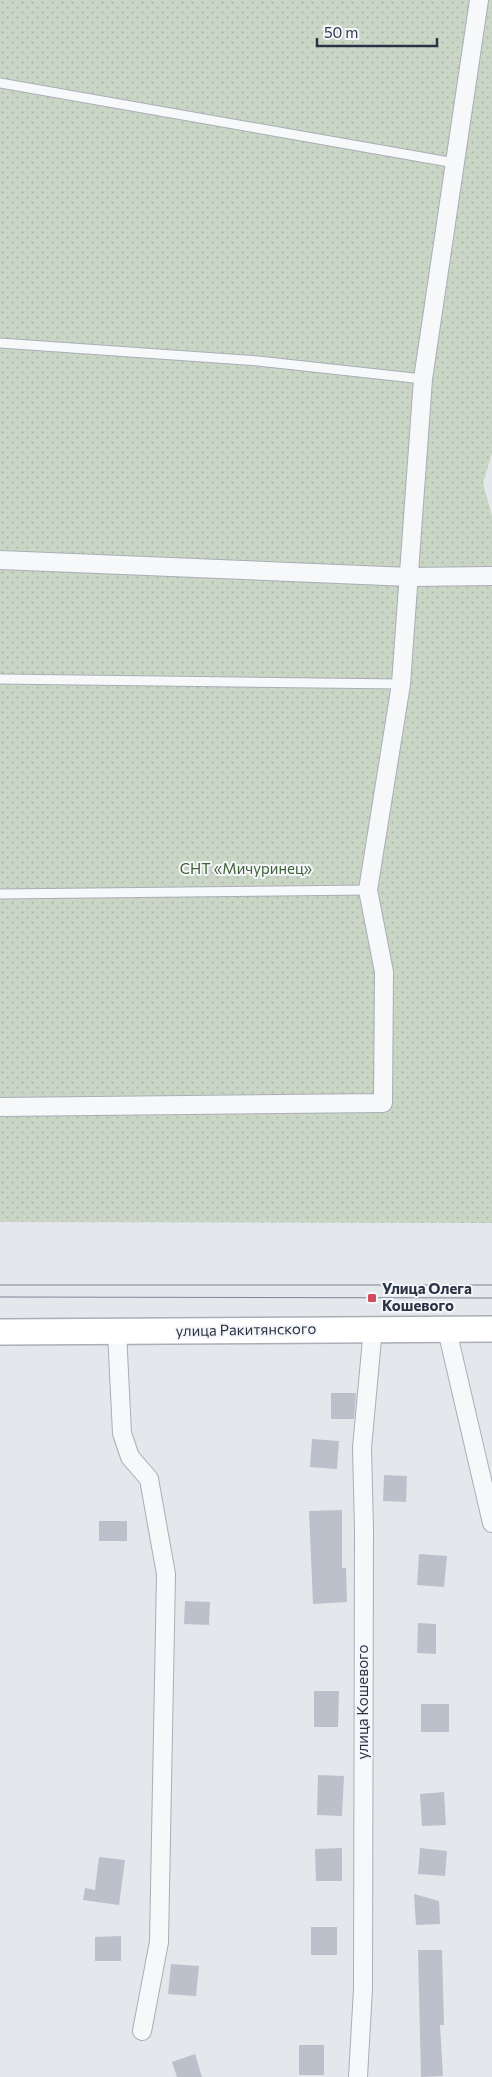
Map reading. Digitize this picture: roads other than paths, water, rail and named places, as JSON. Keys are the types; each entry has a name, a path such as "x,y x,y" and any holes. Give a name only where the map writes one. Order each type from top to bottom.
{"main road":[{"name":"улица Ракитянского","path":"0,1332 373,1328 447,1330 489,1326"}],"street":[{"path":"0,1107 383,1103 384,972 368,890 401,684 423,379 479,0"},
{"path":"0,560 410,577 492,576"},
{"name":"улица Кошевого","path":"358,2077 363,1989 364,1529 362,1448 373,1328"},
{"path":"447,1330 492,1523"},
{"path":"117,1332 122,1433 130,1457 149,1479 166,1574 159,1942 142,2032"}],"lane":[{"path":"0,83 455,162"},
{"path":"0,343 258,361 423,379"},
{"path":"0,679 401,684"},
{"path":"0,894 368,890"}],"tram line":[{"path":"0,1285 492,1285"},
{"path":"0,1297 492,1298"}],"place":[{"name":"Улица Олега Кошевого","path":"372,1298"}],"park label":[{"name":"СНТ «Мичуринец»","path":"246,869"}]}
